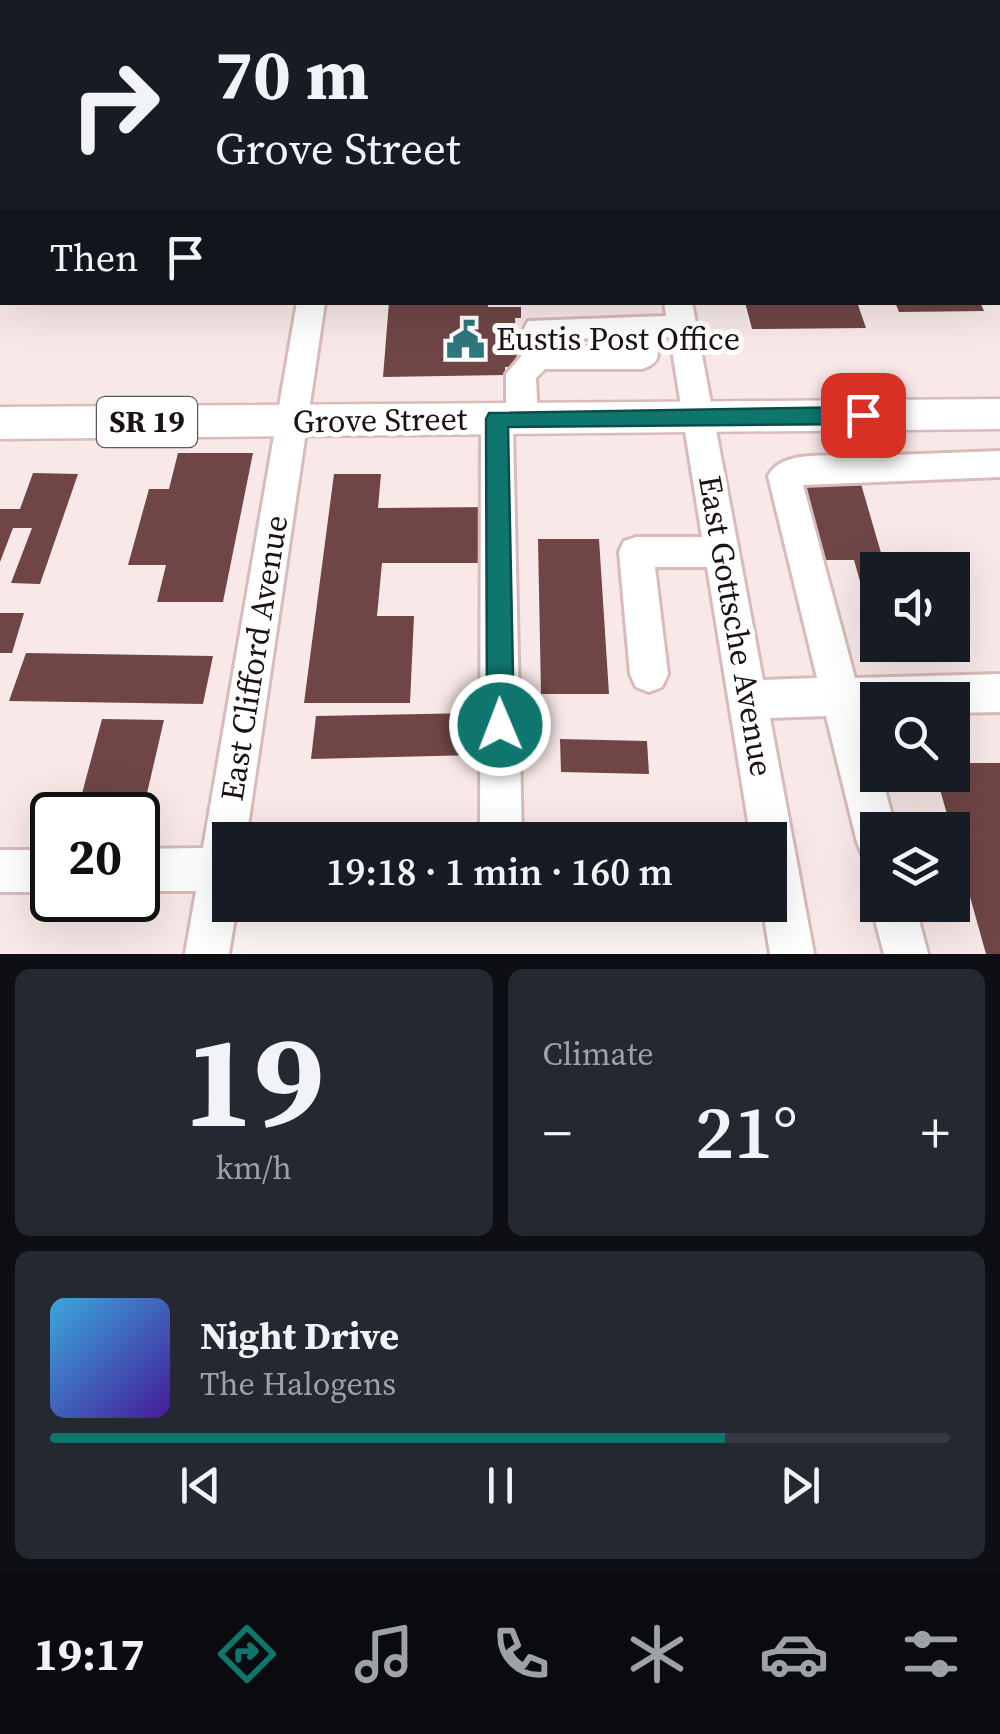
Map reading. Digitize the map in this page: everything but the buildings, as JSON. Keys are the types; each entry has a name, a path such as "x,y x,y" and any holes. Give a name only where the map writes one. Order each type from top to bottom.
{"main road":[{"name":"Grove Street","path":"0,423 1000,414"}],"street":[{"name":"East Clifford Avenue","path":"232,822 311,305"},
{"path":"501,822 510,419 530,366 642,358 645,356 640,326 680,314"},
{"name":"East Gottsche Avenue","path":"680,314 750,699 767,822"},
{"path":"863,415 882,469"},
{"path":"870,812 784,476 789,472 1000,464"},
{"path":"649,674 636,552 723,552"},
{"path":"750,699 1000,694"},
{"path":"160,870 212,870"},
{"path":"1,876 30,873"},
{"name":"East Clifford Avenue","path":"207,954 214,922"},
{"name":"East Gottsche Avenue","path":"785,922 792,954"},
{"path":"898,922 906,954"}],"shaded area":[{"path":"0,305 1000,305 1000,403 0,412"},
{"path":"1000,425 1000,954 783,954 779,922 787,922 787,822 212,822 212,922 227,922 226,954 0,954 0,434"}],"place":[{"name":"Eustis Post Office","path":"466,339"}],"route":[{"path":"500,725 497,419 863,415"}]}
